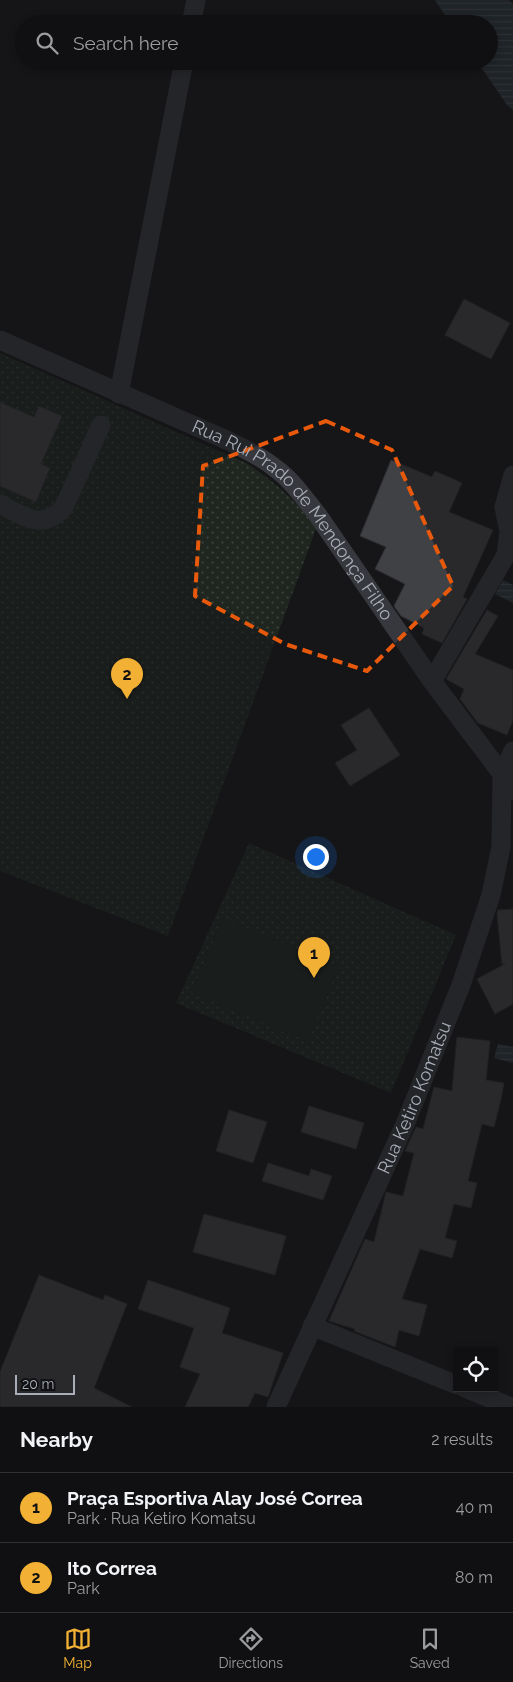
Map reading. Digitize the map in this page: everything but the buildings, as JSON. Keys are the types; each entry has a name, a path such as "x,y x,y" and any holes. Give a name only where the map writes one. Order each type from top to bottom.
{"street":[{"path":"193,15 196,0"},
{"path":"119,394 182,70"},
{"name":"Rua Rui Prado de Mendonça Filho","path":"0,340 240,446 277,468 299,491 317,514 432,682 513,791"},
{"path":"0,504 33,520 47,521 56,515 64,507 101,425"},
{"path":"432,682 506,555 509,532 504,507 513,475"},
{"path":"502,774 513,751"},
{"name":"Rua Ketiro Komatsu","path":"276,1407 406,1122 461,984 491,895 499,856 502,823 502,774"},
{"path":"312,1326 453,1383"},
{"path":"475,1392 511,1407"}],"highlighted area":[{"path":"326,421 392,450 453,586 367,671 285,644 195,596 203,466"}],"shaded area":[{"path":"435,0 509,0 513,4 513,110 507,105 483,70 498,70 498,15 445,15"},
{"path":"0,353 248,464 285,492 317,526 168,936 0,871"},
{"path":"503,580 513,585 513,603 495,594"},
{"path":"249,843 456,935 391,1093 176,1003"},
{"path":"223,918 339,966 307,1041 192,993"},
{"path":"498,1044 513,1047 513,1063 494,1058"}],"place":[{"name":"Ito Correa","path":"127,699"},
{"name":"Praça Esportiva Alay José Correa","path":"314,978"}]}
